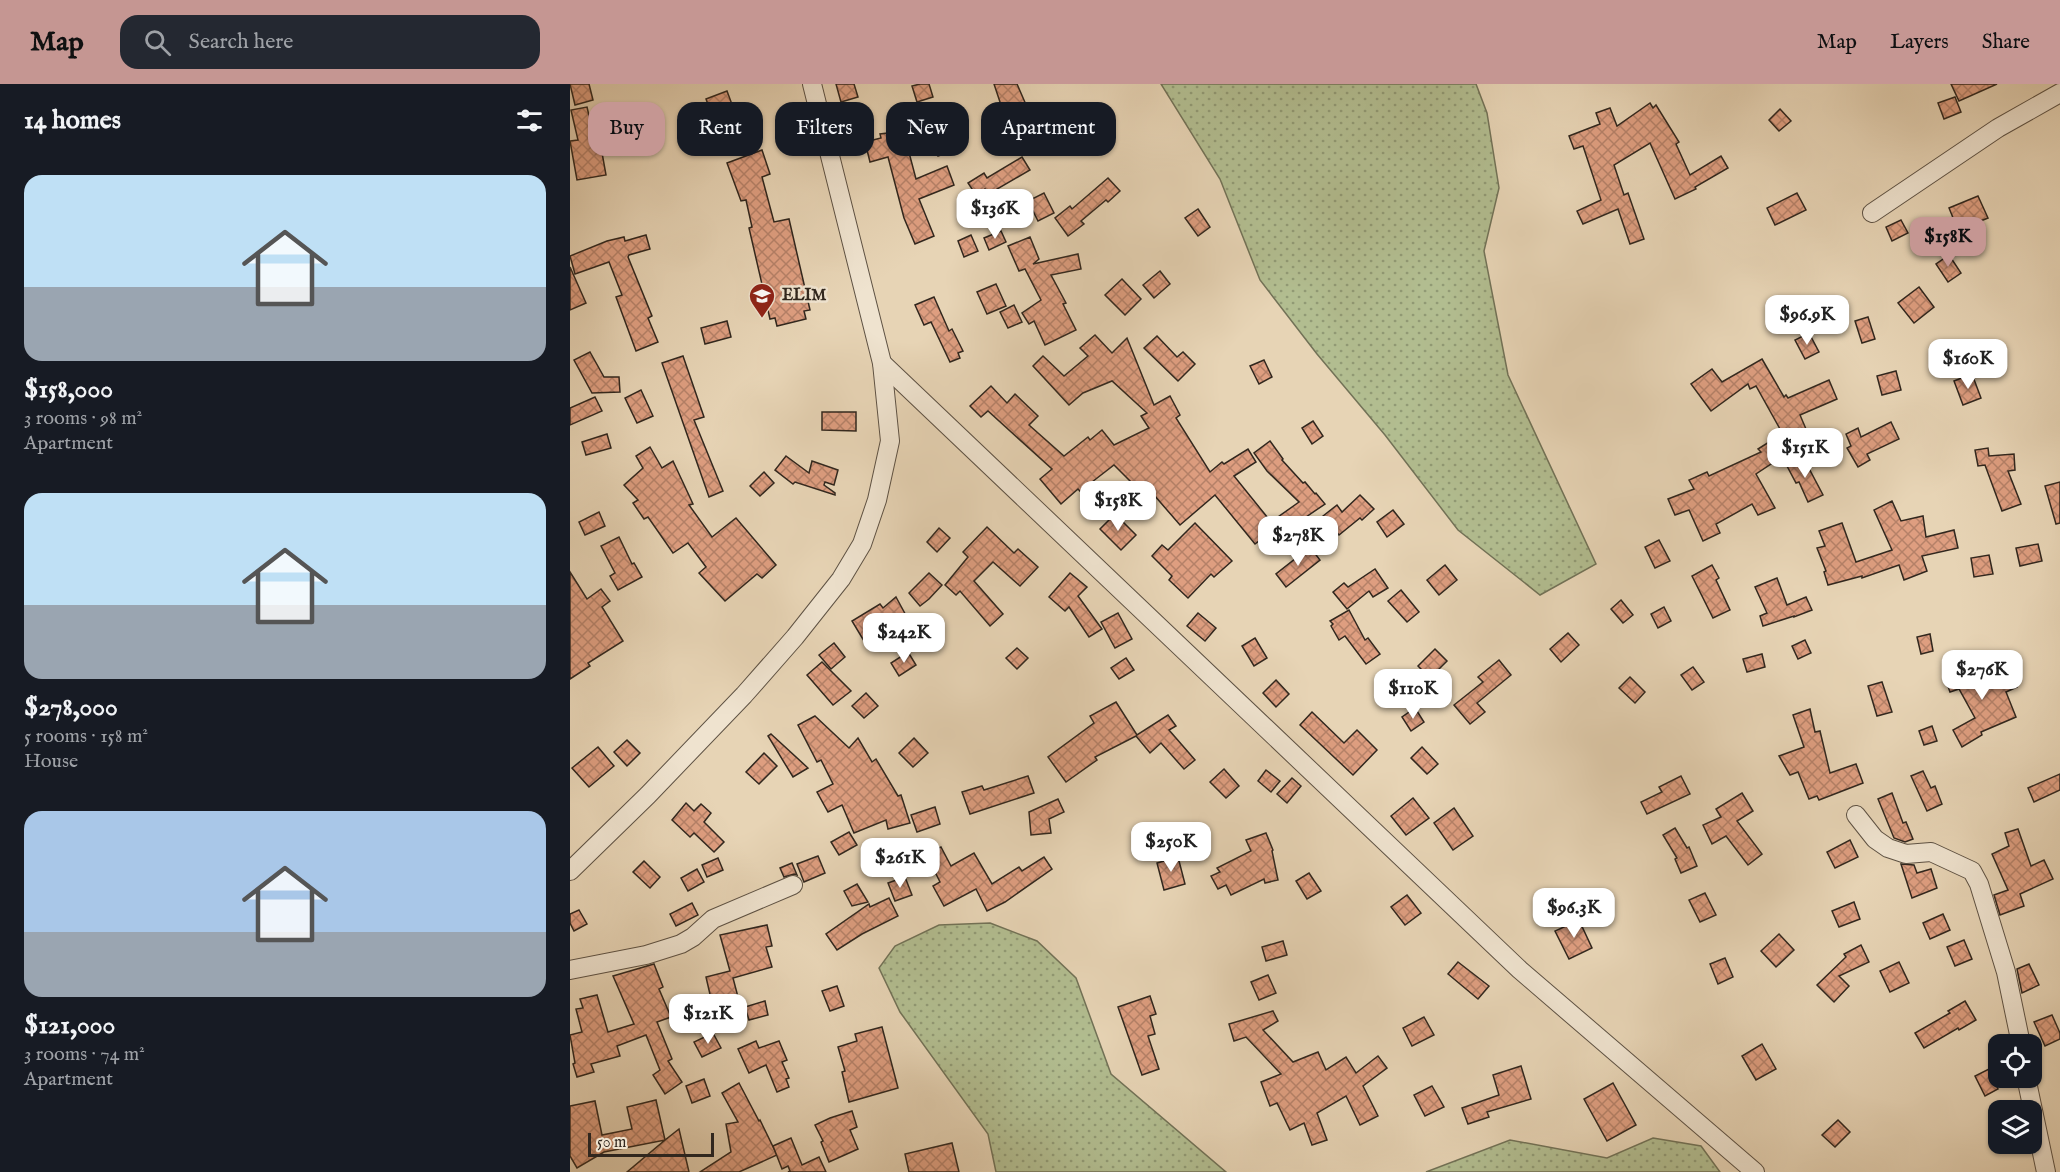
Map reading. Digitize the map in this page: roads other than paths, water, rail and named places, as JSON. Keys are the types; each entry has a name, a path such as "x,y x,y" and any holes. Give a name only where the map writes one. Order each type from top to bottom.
{"street":[{"path":"570,871 648,795 744,695 795,637 841,579 862,544 877,500 890,441 882,363 812,84"},
{"path":"1872,213 1998,128 2060,93"},
{"path":"882,363 1520,970 1755,1172"},
{"path":"1856,815 1875,839 1888,848 1906,854 1931,852 1972,871 1979,884 2006,972 2019,1034"},
{"path":"570,970 646,955 681,944 720,915 793,885"},
{"path":"2028,1088 2046,1172"}],"place":[{"name":"ELIM","path":"762,319"}]}
